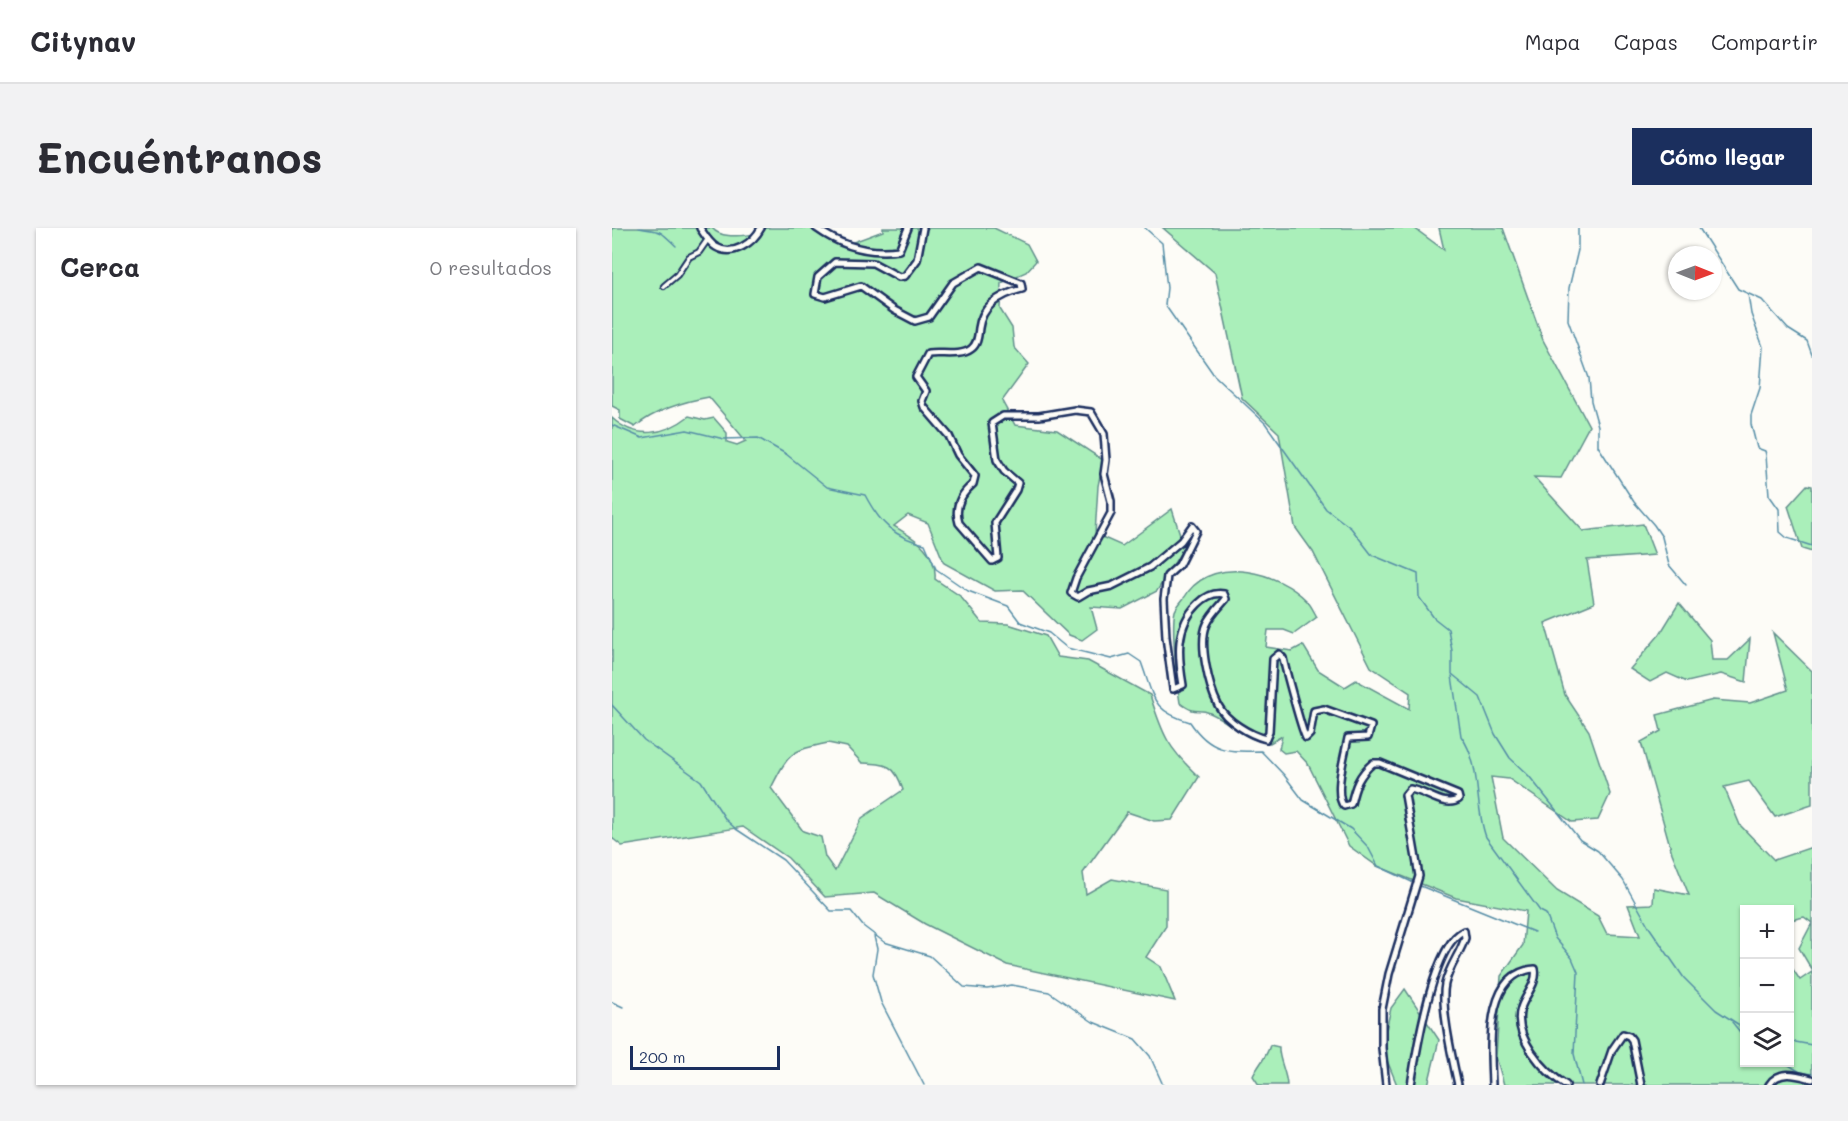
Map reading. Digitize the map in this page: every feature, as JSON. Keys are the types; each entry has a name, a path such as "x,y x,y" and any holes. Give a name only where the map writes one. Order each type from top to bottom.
{"street":[{"path":"700,228 716,246 735,249 744,246 761,228"},
{"path":"816,228 835,241 878,253 899,250 908,228"},
{"path":"923,228 917,260 905,276 899,277 873,262 835,262 818,277 814,294 825,297 861,286 894,310 915,321 929,317 953,283 981,267 1021,283 1022,289 1001,294 983,315 978,338 972,349 962,352 928,354 916,377 926,391 922,401 924,407 949,436 958,454 975,476 974,484 962,494 957,515 959,523 992,561 998,558 994,523 1016,490 1018,483 1004,471 997,460 992,423 1003,416 1039,416 1075,410 1090,412 1104,434 1106,460 1104,474 1111,501 1111,513 1076,578 1071,593 1078,597 1088,591 1112,586 1150,567 1181,541 1191,526 1196,531 1179,565 1167,576 1164,599 1173,689 1183,685 1179,649 1187,614 1203,600 1217,593 1224,594 1226,599 1207,624 1204,636 1205,658 1218,705 1232,721 1258,737 1266,739 1269,732 1273,658 1279,654 1283,658 1296,700 1302,734 1306,738 1310,734 1314,711 1324,709 1371,726 1368,737 1348,738 1338,789 1339,801 1344,806 1351,804 1355,785 1362,772 1373,763 1380,763 1458,795 1459,800 1455,803 1446,803 1421,790 1410,789 1405,795 1419,876 1389,974 1382,1008 1382,1048 1386,1085"},
{"path":"664,286 677,275 689,257 699,252 708,239"},
{"path":"1411,1085 1417,1041 1439,964 1453,939 1464,931 1465,938 1454,958 1444,987 1445,1011 1458,1085"},
{"path":"1492,1085 1489,1039 1503,987 1517,974 1535,969 1536,976 1521,1007 1519,1017 1523,1033 1547,1070 1566,1085"},
{"path":"1600,1085 1612,1050 1623,1034 1632,1040 1641,1085"},
{"path":"1769,1085 1779,1077 1790,1074 1812,1079"}],"green space":[{"path":"612,228 712,228 722,234 735,236 761,234 766,228 810,228 848,244 883,231 883,228 994,228 1027,244 1036,261 1026,272 1001,283 1000,309 1012,328 1014,347 1029,364 1002,401 1015,425 1057,430 1103,460 1098,486 1095,534 1122,546 1172,509 1184,547 1157,591 1122,609 1091,607 1097,629 1082,640 1069,635 1022,590 995,591 944,563 928,523 908,515 894,526 924,547 933,561 935,579 960,596 982,623 1008,624 1046,636 1058,657 1088,661 1150,695 1159,721 1173,749 1199,777 1172,820 1154,821 1127,812 1083,873 1086,894 1112,879 1166,889 1166,926 1146,957 1161,967 1175,1001 1007,965 925,924 874,893 825,897 788,858 743,827 622,846 612,838 612,418 631,430 650,432 670,427 689,416 705,420 714,418 727,433 727,442 737,445 746,441 709,397 670,408 651,416 635,427 620,419 620,410 612,406","holes":["828,743 847,747 862,763 884,765 893,770 903,790 862,818 835,871 825,857 821,837 803,831 771,788 782,767 792,755 805,748"]},
{"path":"1163,228 1414,228 1444,250 1439,228 1503,228 1543,340 1589,426 1561,478 1534,477 1583,531 1643,524 1655,555 1587,560 1594,603 1545,623 1565,695 1589,731 1610,794 1598,820 1572,822 1509,779 1491,777 1503,838 1557,891 1598,916 1607,934 1640,936 1628,905 1653,904 1654,888 1689,895 1672,853 1641,742 1661,731 1657,715 1713,700 1750,703 1788,690 1773,633 1812,671 1812,805 1775,817 1749,781 1724,787 1740,825 1774,860 1812,847 1812,923 1804,917 1794,919 1794,905 1740,905 1740,1067 1794,1067 1794,971 1800,980 1812,972 1812,1085 1504,1085 1496,1057 1501,976 1523,945 1526,911 1456,898 1377,866 1349,846 1308,764 1296,751 1284,753 1279,749 1282,736 1270,743 1259,741 1206,711 1190,709 1180,703 1174,642 1175,611 1188,592 1200,581 1214,574 1231,571 1248,572 1281,582 1307,601 1317,617 1294,634 1284,630 1268,630 1266,647 1292,651 1303,645 1318,670 1345,687 1356,680 1409,709 1410,693 1371,667 1313,552 1295,527 1279,433 1242,398 1215,273"},
{"path":"1807,485 1812,486 1812,552 1802,549 1788,506"},
{"path":"1679,603 1710,640 1712,660 1728,660 1750,639 1746,682 1721,674 1687,682 1667,673 1650,682 1630,669 1660,634"},
{"path":"1812,923 1812,970 1799,948"},
{"path":"1405,989 1439,1040 1428,1085 1397,1085 1382,1048 1391,1008"},
{"path":"1270,1045 1279,1047 1287,1085 1259,1085 1253,1076"}],"waterway":[{"path":"639,228 660,232 676,246"},
{"path":"1145,228 1162,243 1167,288 1165,305 1214,375 1265,423 1326,509 1351,528 1372,555 1418,574 1419,597 1434,618 1448,629 1452,651 1452,674 1480,697 1495,734 1510,758 1529,776 1580,840 1598,851 1623,880 1649,927 1684,978 1716,1010 1740,1025"},
{"path":"1578,228 1578,250 1569,288 1568,320 1589,378 1591,401 1598,426 1598,446 1634,502 1662,537 1669,565 1686,585"},
{"path":"1699,228 1738,289 1762,300 1788,329 1807,341 1812,355"},
{"path":"1748,294 1751,314 1763,347 1760,388 1751,415 1757,448 1765,451 1769,495 1779,509 1780,532 1787,538 1812,546"},
{"path":"612,425 642,438 687,430 724,439 758,438 786,454 827,487 865,495 882,521 905,538 925,544 936,569 968,591 1008,606 1020,622 1049,633 1067,648 1111,659 1129,654 1141,662 1156,701 1168,713 1190,722 1197,732 1213,745 1229,750 1261,751 1284,775 1303,800 1351,829 1368,847 1378,866 1414,883"},
{"path":"1452,676 1461,736 1468,747 1475,772 1482,825 1486,837 1540,911 1546,914 1555,938 1572,958 1578,972 1574,1054 1582,1085"},
{"path":"612,705 644,740 701,781 726,820 783,860 831,911 851,911 863,926 884,942 930,956 964,987 987,989 1012,985 1049,992 1093,1022 1135,1039 1150,1056 1163,1085"},
{"path":"1418,885 1534,932"},
{"path":"874,936 877,949 873,974 881,1002 924,1085"},
{"path":"612,1002 623,1007"},
{"path":"1732,1022 1740,1032"},
{"path":"1794,1042 1812,1045"},
{"path":"1792,1067 1800,1072 1812,1074"}]}
